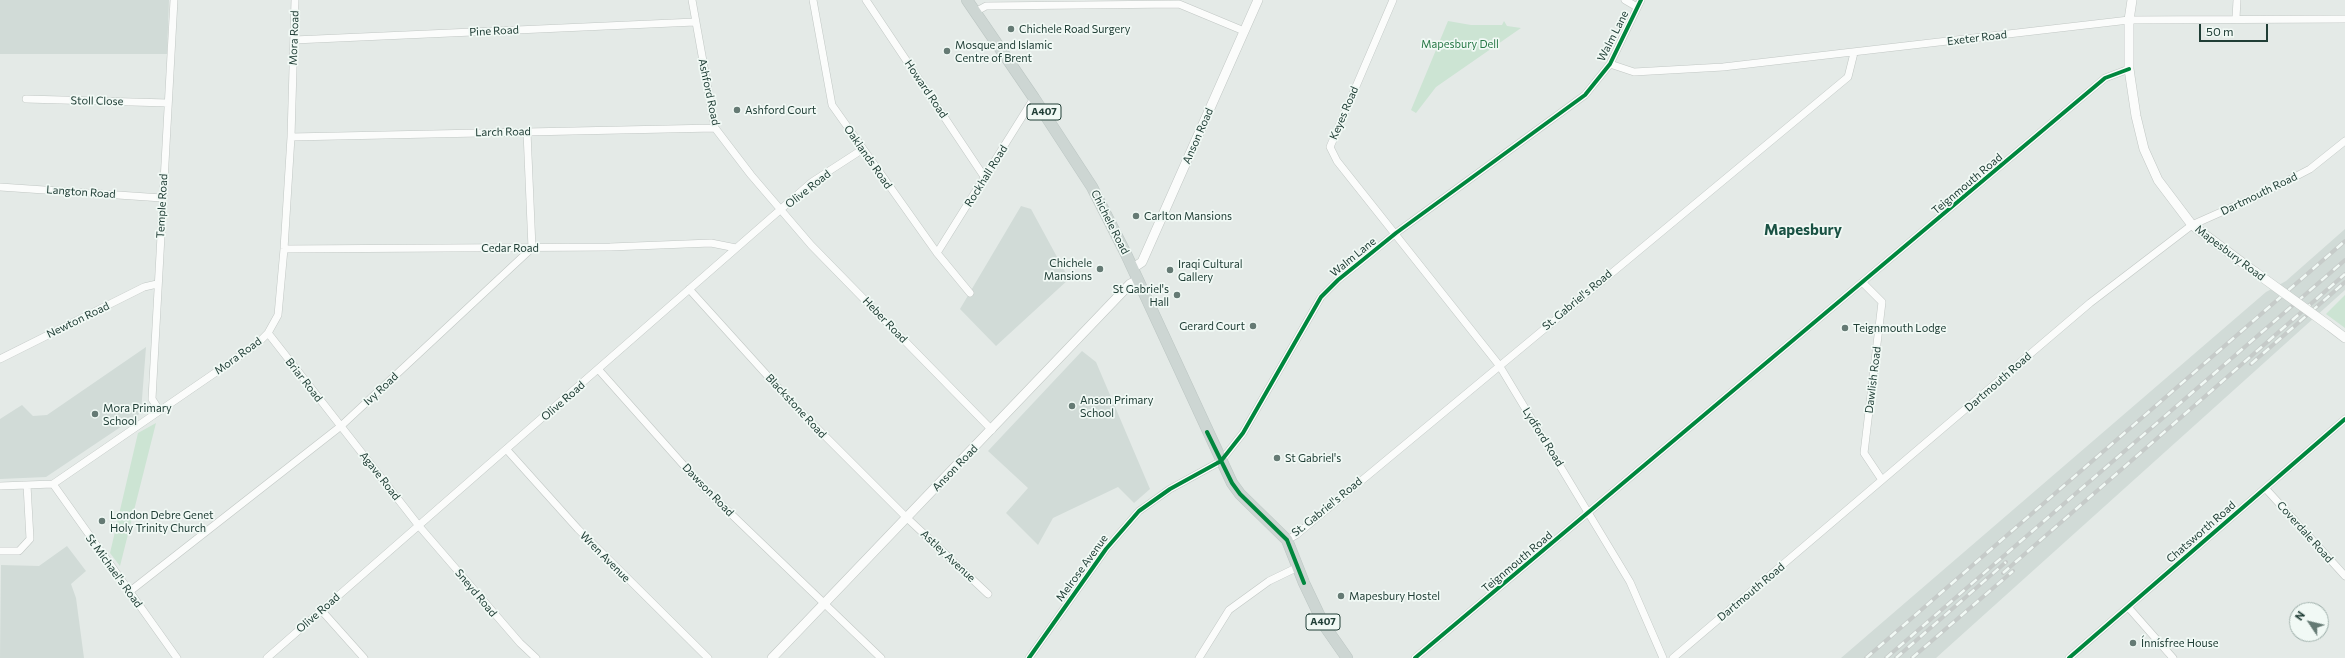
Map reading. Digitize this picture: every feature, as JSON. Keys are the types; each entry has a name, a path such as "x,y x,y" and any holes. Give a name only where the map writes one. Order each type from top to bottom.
{"main road":[{"name":"Chichele Road","path":"967,0 1034,98 1092,187 1133,268 1221,461"},
{"name":"A407","path":"1221,461 1232,483 1240,494 1287,540 1324,625 1347,658"}],"street":[{"name":"Temple Road","path":"159,410 152,399 157,284 174,0"},
{"name":"Mora Road","path":"53,484 257,344 268,333 278,315 291,137 296,0"},
{"name":"Ashford Road","path":"692,0 715,128 751,174 782,209"},
{"name":"Oaklands Road","path":"813,0 832,105 937,253 970,293"},
{"name":"Howard Road","path":"866,0 985,178"},
{"name":"Anson Road","path":"1133,268 1142,262 1258,0"},
{"name":"Keyes Road","path":"1393,0 1330,147 1338,161 1396,233"},
{"path":"1625,0 1639,3"},
{"name":"Mapesbury Road","path":"2132,0 2129,20 2129,69 2136,116 2144,148 2158,180 2192,225 2345,338"},
{"path":"2236,18 2237,0"},
{"path":"975,12 986,6 1053,3 1179,4 1244,31"},
{"name":"Walm Lane","path":"1221,461 1243,433 1321,297 1338,280 1396,233 1585,95 1610,64 1639,3"},
{"name":"Exeter Road","path":"1610,64 1634,72 1723,67 2129,20 2236,18 2345,19"},
{"name":"Pine Road","path":"294,40 695,22"},
{"name":"St. Gabriel's Road","path":"1287,540 1296,535 1499,365 1848,77 1854,53"},
{"name":"Teignmouth Road","path":"1415,658 1864,283 2105,78 2129,69"},
{"name":"Rockhall Road","path":"937,253 1034,98"},
{"name":"Stoll Close","path":"26,99 168,103"},
{"name":"Larch Road","path":"291,137 715,128"},
{"path":"527,132 532,248"},
{"name":"Dartmouth Road","path":"1673,658 2090,303 2192,225 2264,193 2310,169 2345,141"},
{"name":"Olive Road","path":"267,658 507,450 812,182 863,149"},
{"name":"Langton Road","path":"0,187 162,198"},
{"name":"Heber Road","path":"782,209 811,245 992,430"},
{"name":"Lydford Road","path":"1396,233 1499,365 1590,513 1630,582 1663,658"},
{"name":"Cedar Road","path":"284,249 532,248 711,243 736,248"},
{"name":"Ivy Road","path":"129,592 341,426 532,248"},
{"name":"Anson Road","path":"772,658 908,518 1130,284 1138,280"},
{"name":"Dawlish Road","path":"1864,283 1882,302 1864,453 1882,480"},
{"name":"Newton Road","path":"0,359 144,288 157,284"},
{"name":"Blackstone Road","path":"689,289 793,404 908,518"},
{"name":"Briar Road","path":"268,333 341,426"},
{"name":"Dawson Road","path":"598,370 703,487 881,658"},
{"name":"Chatsworth Road","path":"2069,658 2266,489 2345,419"},
{"name":"Agave Road","path":"341,426 419,526"},
{"name":"Wren Avenue","path":"507,450 609,562 708,658"},
{"name":"Melrose Avenue","path":"1029,658 1106,549 1139,511 1170,489 1221,461"},
{"path":"0,486 53,484"},
{"name":"St Michael's Road","path":"53,484 177,658"},
{"path":"0,551 19,551 30,539 27,485"},
{"name":"Coverdale Road","path":"2266,489 2345,576"},
{"name":"Astley Avenue","path":"908,518 988,594"},
{"name":"Sneyd Road","path":"419,526 520,644 536,658"},
{"path":"1199,658 1229,610 1269,582 1298,567"},
{"path":"2128,607 2173,658"},
{"path":"322,611 364,658"}],"shaded area":[{"path":"0,0 169,0 167,54 0,54"},
{"path":"1021,206 1031,209 1069,279 996,346 960,309"},
{"path":"2345,229 2345,290 1936,658 1841,658 2266,292 2286,281"},
{"name":"Mora Primary School","path":"146,347 141,412 137,416 46,477 0,479 0,419 22,405 33,416 47,415"},
{"name":"Anson Primary School","path":"1082,351 1096,362 1150,489 1134,503 1118,487 1053,518 1038,545 1006,513 1028,488 988,451"},
{"path":"67,546 86,571 71,584 76,598 84,658 0,658 1,565 39,566"}],"green space":[{"name":"Mapesbury Dell","path":"1448,21 1471,25 1502,25 1504,21 1507,26 1521,28 1436,87 1416,113 1411,110"},
{"path":"2345,295 2345,328 2326,314"},
{"path":"156,423 120,566 110,553 138,433"}],"railway":[{"path":"1866,658 2345,241"},
{"path":"1886,658 2345,260"},
{"path":"2003,573 2345,274"},
{"path":"2251,364 2345,282"},
{"path":"1896,658 2006,562"},
{"path":"1912,658 2013,571"}],"cycle path":[{"path":"1029,658 1106,549 1139,511 1170,489 1221,461 1243,433 1321,297 1338,280 1396,233 1585,95 1610,64 1641,0"},
{"path":"1415,658 2105,78 2129,69"},
{"path":"2069,658 2345,419"},
{"path":"1207,432 1232,483 1240,494 1287,540 1304,583"}],"place":[{"name":"Chichele Road Surgery","path":"1011,29"},
{"name":"Mosque and Islamic Centre of Brent","path":"947,51"},
{"name":"Ashford Court","path":"737,110"},
{"name":"Carlton Mansions","path":"1136,216"},
{"name":"Chichele Mansions","path":"1100,269"},
{"name":"Iraqi Cultural Gallery","path":"1170,270"},
{"name":"St Gabriel's Hall","path":"1177,295"},
{"name":"Gerard Court","path":"1253,326"},
{"name":"Teignmouth Lodge","path":"1845,328"},
{"name":"Anson Primary School","path":"1072,406"},
{"name":"Mora Primary School","path":"95,414"},
{"name":"St Gabriel's","path":"1277,458"},
{"name":"London Debre Genet Holy Trinity Church","path":"102,521"},
{"name":"Mapesbury Hostel","path":"1341,596"},
{"name":"Ínnísfree House","path":"2133,643"}],"district":[{"name":"Mapesbury","path":"1803,230"}]}
